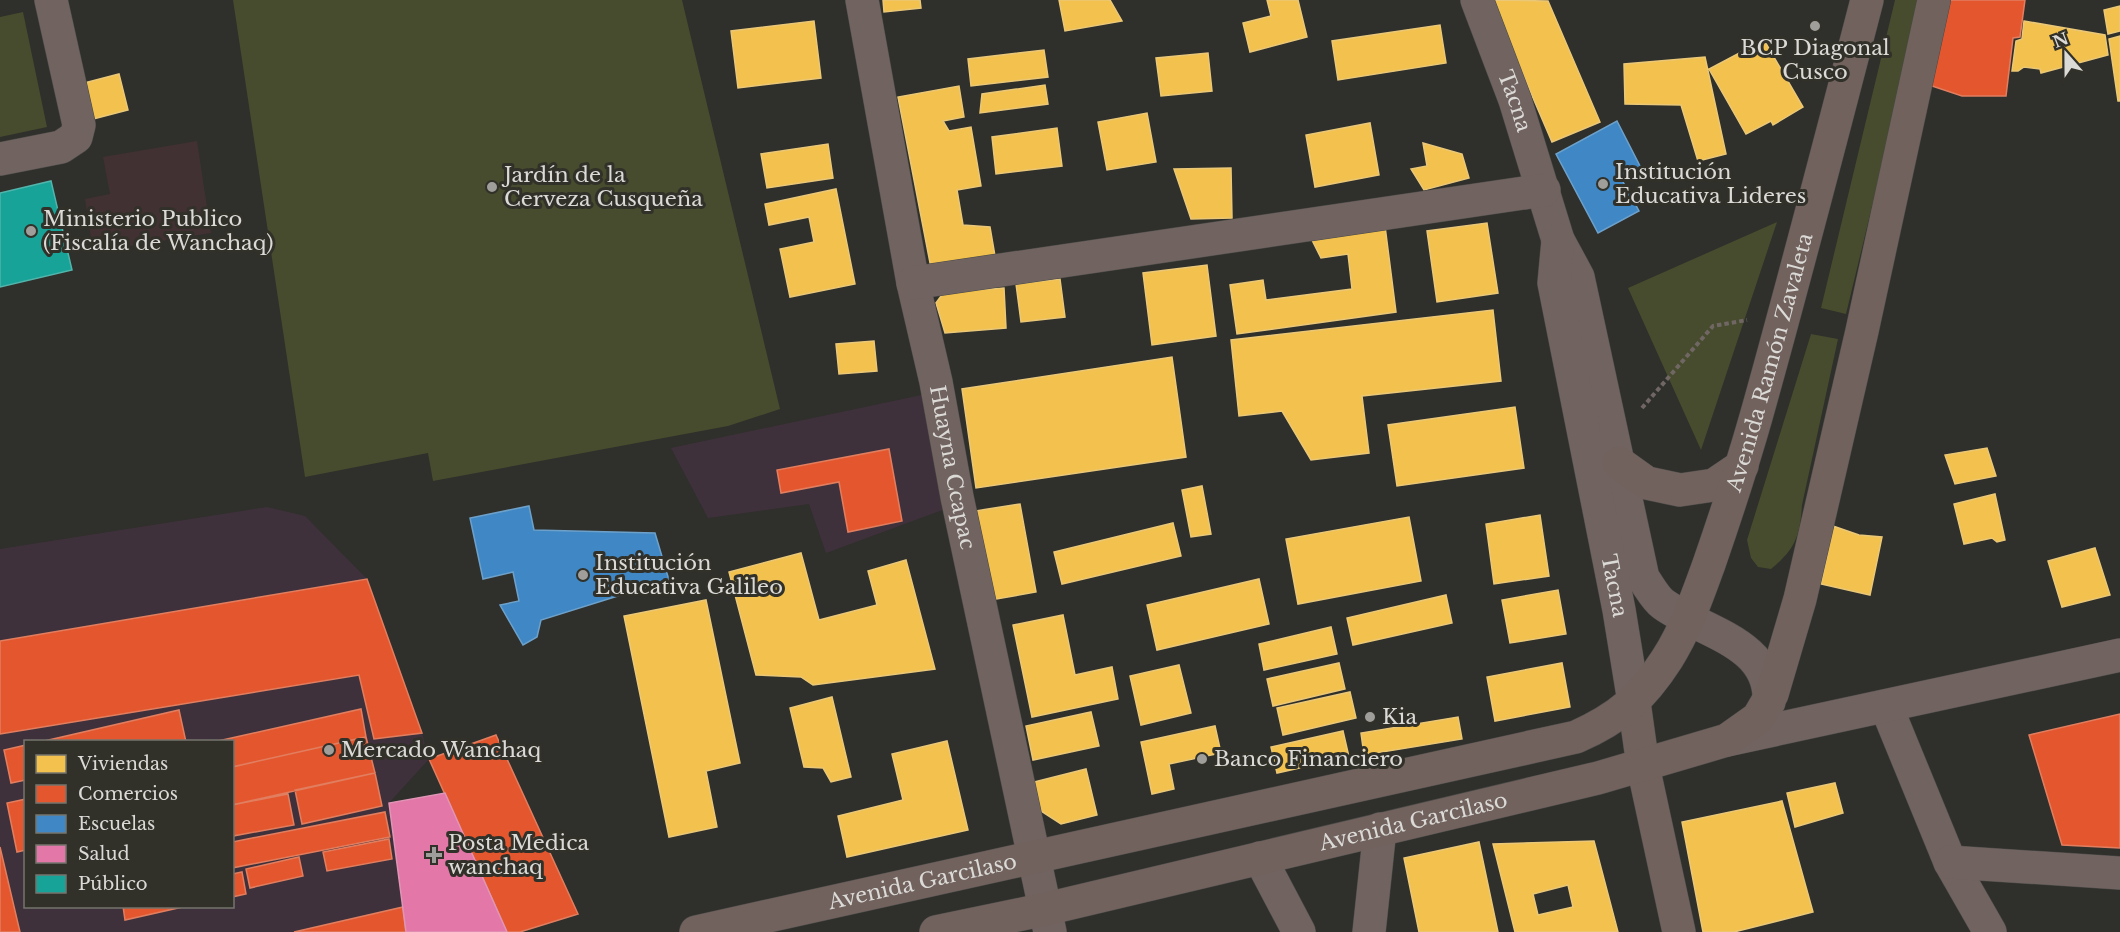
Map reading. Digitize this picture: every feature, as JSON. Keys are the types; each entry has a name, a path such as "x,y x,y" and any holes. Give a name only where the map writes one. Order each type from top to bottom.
{"main road":[{"name":"Avenida Ramón Zavaleta","path":"1689,618 1742,466 1786,312 1867,0"},
{"name":"Avenida Garcilaso","path":"936,932 1048,920 1260,858 1643,766 1727,740 1758,718 1768,702 1800,598 1865,319 1934,0"},
{"path":"1618,456 1647,483 1680,490 1714,484 1742,466"},
{"path":"1644,691 1668,657 1689,618"},
{"name":"Avenida Garcilaso","path":"696,932 1576,737 1603,725 1644,691"},
{"name":"Tacna","path":"1644,691 1643,766 1679,932"}],"street":[{"path":"0,159 61,147 76,137 79,124 51,0"},
{"name":"Huayna Ccapac","path":"862,0 913,283 936,382 957,497 1048,920"},
{"name":"Tacna","path":"1478,0 1515,100 1558,240 1578,277 1643,578 1661,603 1723,635 1756,663 1764,674 1769,688 1768,702"},
{"path":"913,283 1544,190"},
{"name":"Tacna","path":"1558,240 1554,283 1619,610 1644,691"},
{"path":"1727,740 2120,655"},
{"path":"1886,706 1950,862 1990,932"},
{"path":"1369,932 1380,829"},
{"path":"1260,858 1299,932"},
{"path":"1950,862 2120,873"}],"path":[{"path":"1618,456 1644,405 1713,326 1786,312"}],"shaded area":[{"path":"197,141 211,233 93,252 85,199 110,194 103,157"},
{"path":"936,392 956,505 826,553 809,504 708,518 671,448"},
{"name":"Mercado Wanchaq","path":"267,507 305,516 367,579 422,733 429,759 389,803 406,932 0,932 0,549"}],"green space":[{"path":"233,0 682,0 780,409 728,426 433,481 428,453 305,477"},
{"path":"1895,0 1922,0 1846,314 1821,308"},
{"path":"23,12 47,127 0,137 0,17"},
{"path":"1777,222 1701,450 1628,288"},
{"path":"1811,334 1838,339 1802,505 1800,526 1795,542 1779,562 1771,569 1758,567 1751,558 1747,540"}],"building: Viviendas":[{"path":"883,0 920,0 921,8 884,12"},
{"path":"1059,0 1110,0 1122,21 1065,31"},
{"path":"1267,0 1298,0 1307,37 1250,52 1243,23 1271,16"},
{"path":"1491,0 1548,1 1600,122 1552,142"},
{"path":"2120,6 2120,31 2108,34 2104,10"},
{"path":"814,21 821,78 738,88 731,31"},
{"path":"2024,21 2105,35 2108,55 2041,73 2040,69 2024,67 2018,71 2012,71 2016,41 2022,39"},
{"path":"1440,25 1446,63 1338,80 1332,41"},
{"path":"2120,36 2120,101 2118,101 2109,39"},
{"path":"1764,40 1803,107 1773,125 1771,121 1746,134 1709,69"},
{"path":"1044,50 1048,77 971,86 968,59"},
{"path":"1208,53 1212,91 1161,96 1156,58"},
{"path":"1705,57 1726,154 1698,161 1681,105 1625,104 1624,64"},
{"path":"119,74 128,110 93,119 84,83"},
{"path":"1045,85 1048,104 980,113 982,94"},
{"path":"959,86 964,117 943,121 949,131 971,127 981,186 957,190 963,225 990,227 995,256 931,268 898,97"},
{"path":"1147,113 1156,162 1107,170 1098,122"},
{"path":"1370,123 1379,175 1315,187 1306,135"},
{"path":"1057,128 1062,166 996,174 992,137"},
{"path":"1423,143 1462,154 1469,178 1424,190 1411,169 1427,166"},
{"path":"828,144 833,178 767,188 761,154"},
{"path":"1231,168 1232,218 1191,219 1174,169"},
{"path":"836,189 855,284 790,297 780,249 814,242 809,217 769,225 765,204"},
{"path":"1487,223 1498,293 1437,302 1427,231"},
{"path":"1385,226 1396,312 1237,334 1230,285 1263,280 1266,300 1352,289 1348,254 1321,258 1310,236"},
{"path":"1207,265 1216,336 1152,345 1143,273"},
{"path":"1060,279 1065,317 1021,322 1016,284"},
{"path":"1004,288 1006,328 945,333 936,303 944,292"},
{"path":"1493,310 1501,381 1362,396 1369,453 1311,460 1282,411 1239,416 1231,340"},
{"path":"874,341 877,371 839,374 836,344"},
{"path":"1172,357 1186,457 976,488 962,389"},
{"path":"1515,407 1524,468 1397,486 1388,425"},
{"path":"1987,448 1996,476 1955,484 1945,455"},
{"path":"1202,486 1211,534 1191,537 1182,490"},
{"path":"1995,494 2005,540 1997,542 1992,538 1964,544 1954,504"},
{"path":"1020,504 1036,592 991,600 975,511"},
{"path":"1540,515 1549,576 1494,584 1486,524"},
{"path":"1409,517 1421,581 1298,604 1286,539"},
{"path":"1173,523 1181,556 1062,584 1054,552"},
{"path":"1833,526 1859,535 1882,537 1870,595 1821,584"},
{"path":"2095,548 2110,595 2062,607 2048,561"},
{"path":"801,553 819,620 877,605 868,571 906,560 935,669 813,685 801,677 756,675 729,572"},
{"path":"1259,579 1269,624 1157,650 1147,605"},
{"path":"1558,590 1566,634 1510,643 1502,600"},
{"path":"1446,595 1452,623 1353,645 1347,618"},
{"path":"706,600 740,763 706,771 717,827 669,837 624,616"},
{"path":"1063,615 1075,675 1112,667 1118,699 1032,717 1013,625"},
{"path":"1331,627 1337,654 1264,670 1259,644"},
{"path":"1339,663 1345,689 1273,706 1267,679"},
{"path":"1562,663 1570,707 1495,721 1487,677"},
{"path":"1179,665 1191,713 1141,725 1130,676"},
{"path":"1350,692 1356,718 1283,735 1277,708"},
{"path":"832,697 851,777 831,782 823,768 804,767 790,708"},
{"path":"1091,712 1099,746 1033,760 1026,726"},
{"path":"1458,717 1462,739 1364,755 1361,733"},
{"path":"1215,726 1221,753 1169,764 1174,789 1152,794 1141,742"},
{"path":"1343,731 1349,757 1277,773 1271,747"},
{"path":"947,741 968,830 847,857 838,816 903,800 892,754"},
{"path":"1086,769 1097,815 1061,824 1041,811 1034,782"},
{"path":"1835,783 1843,813 1795,827 1787,793"},
{"path":"1782,801 1813,912 1734,932 1703,932 1682,822"},
{"path":"1594,841 1618,932 1515,932 1493,844","holes":["1568,885 1573,907 1538,915 1533,894"]},
{"path":"1479,842 1498,932 1419,932 1404,858"}],"building: Comercios":[{"path":"1943,0 2025,0 2020,37 2013,38 2006,96 1962,96 1926,84"},
{"path":"889,449 902,521 848,532 839,482 781,493 777,470"},
{"path":"367,579 422,733 374,739 359,675 0,734 0,641"},
{"path":"361,709 366,737 234,767 234,740 222,740"},
{"path":"179,710 186,740 49,740"},
{"path":"2120,714 2120,848 2062,845 2029,735"},
{"path":"496,735 578,914 520,932 507,932 429,759"},
{"path":"366,737 375,773 234,805 234,767"},
{"path":"24,745 24,780 11,783 4,750"},
{"path":"375,773 382,806 302,824 295,790"},
{"path":"288,794 294,825 234,836 234,805"},
{"path":"24,799 24,850 17,852 7,803"},
{"path":"385,812 390,837 234,868 234,842"},
{"path":"389,839 392,859 327,871 323,852"},
{"path":"0,847 20,932 0,932"},
{"path":"299,857 303,876 250,888 246,869"},
{"path":"242,872 246,894 234,897 234,874"},
{"path":"403,907 406,932 294,932"},
{"path":"123,908 178,908 125,920"}],"building: Escuelas":[{"path":"1617,121 1642,170 1622,180 1639,211 1598,233 1556,154"},
{"path":"529,506 534,530 655,533 669,580 541,620 537,637 523,645 500,605 519,601 513,572 483,579 470,518"}],"building: Salud":[{"name":"Posta Medica wanchaq","path":"445,793 507,932 406,932 389,803"}],"building: Público":[{"name":"Ministerio Publico (Fiscalía de Wanchaq)","path":"51,181 72,270 0,287 0,193"}],"place":[{"name":"BCP Diagonal Cusco","path":"1815,26"},
{"name":"Institución Educativa Lideres","path":"1603,184"},
{"name":"Jardín de la Cerveza Cusqueña","path":"492,187"},
{"name":"Ministerio Publico (Fiscalía de Wanchaq)","path":"31,231"},
{"name":"Institución Educativa Galileo","path":"583,575"},
{"name":"Kia","path":"1370,717"},
{"name":"Mercado Wanchaq","path":"329,750"},
{"name":"Banco Financiero","path":"1202,759"},
{"name":"Posta Medica wanchaq","path":"434,855"}]}
